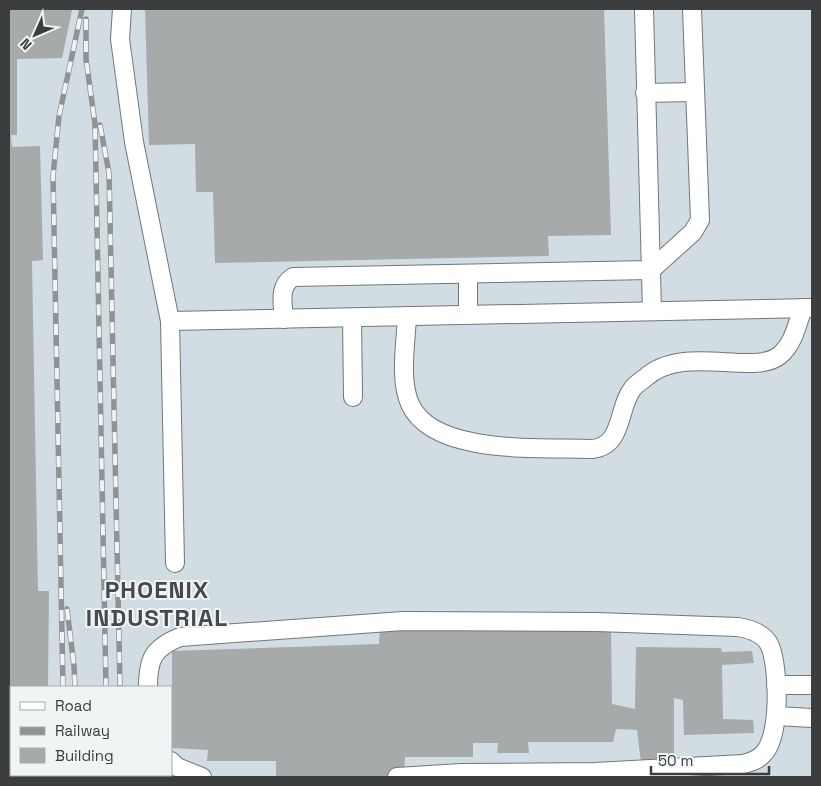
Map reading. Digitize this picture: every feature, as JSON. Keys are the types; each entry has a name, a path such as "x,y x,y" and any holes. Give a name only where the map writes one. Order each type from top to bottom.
{"lane":[{"path":"122,9 120,39 134,142 170,321 174,564"},
{"path":"644,9 652,311"},
{"path":"284,319 282,289 293,277 651,270 693,232 700,220 692,9"},
{"path":"645,93 694,92"},
{"path":"468,275 468,315"},
{"path":"170,321 352,318 407,316 808,308 792,340 779,356 751,363 710,360 674,363 648,375 633,388 624,407 617,433 608,443 600,448 592,449 479,445 435,432 419,418 410,404 405,381 407,316"},
{"path":"352,318 354,396"},
{"path":"148,686 148,673 152,656 162,644 180,637 404,621 691,624 750,630 763,637 770,646 776,685 777,716 771,743 764,754 754,761 743,764 595,772 461,773 396,777"},
{"path":"776,685 812,685"},
{"path":"777,716 812,718"},
{"path":"172,762 177,767 202,777"}],"shaded area":[{"path":"9,9 812,9 812,777 9,777"}],"building":[{"path":"9,9 72,10 62,58 17,59 17,135 11,135 12,147 40,146 43,260 32,261 38,591 49,591 48,686 10,686 10,776 48,777 9,777"},
{"path":"145,9 604,9 611,235 548,236 549,256 215,263 213,192 196,192 195,144 149,145"},
{"path":"611,623 612,704 635,709 636,647 721,648 722,652 752,651 754,663 722,665 723,719 753,720 754,733 684,735 683,700 674,698 674,762 641,763 637,730 616,729 613,742 528,742 529,753 497,753 498,743 473,743 473,757 405,757 404,776 276,777 276,761 207,761 208,750 172,748 172,651 379,644 380,628"}],"railway":[{"path":"63,686 53,176 59,116 82,9"},
{"path":"86,19 86,59 95,124 106,686"},
{"path":"100,125 109,173 120,686"},
{"path":"67,609 75,686"}],"district":[{"name":"PHOENIX INDUSTRIAL","path":"157,604"}]}
